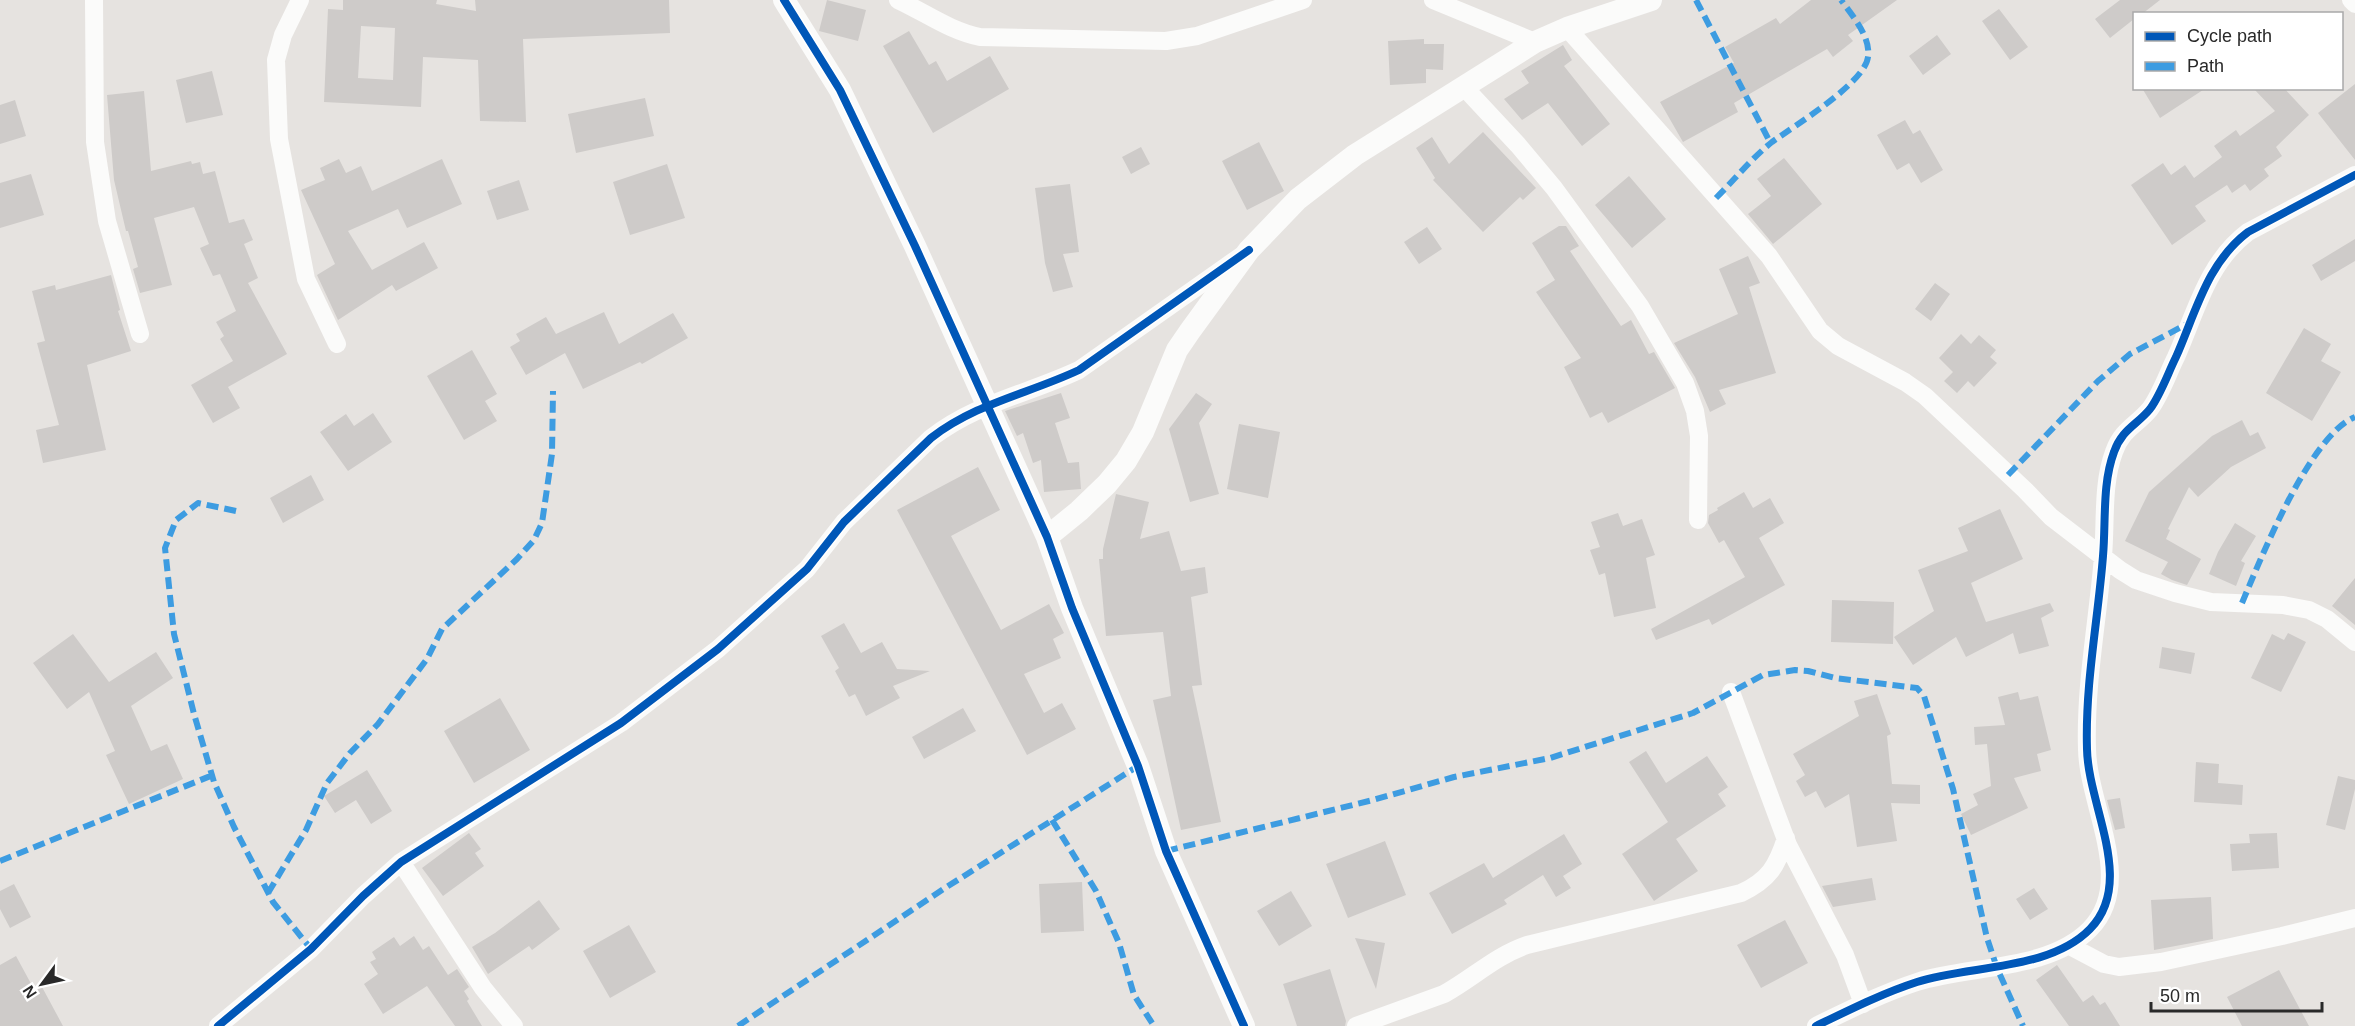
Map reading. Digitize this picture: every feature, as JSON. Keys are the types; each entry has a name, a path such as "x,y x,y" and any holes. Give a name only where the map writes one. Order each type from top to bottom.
{"street":[{"path":"94,0 95,142 107,221 140,334"},
{"path":"300,0 283,35 276,60 279,139 306,279 337,344"},
{"path":"784,0 840,90 915,246 1047,537 1072,608 1138,766 1166,851 1244,1026"},
{"path":"898,0 928,6 954,30 980,37 1166,41 1197,36 1302,0"},
{"path":"1433,0 1536,42"},
{"path":"1047,537 1079,511 1107,484 1126,461 1143,432 1177,350 1215,294 1249,250 1298,200 1354,155 1536,42 1567,28 1651,0"},
{"path":"2351,0 2355,4"},
{"path":"1567,28 1769,256 1820,331 1838,346 1905,382 1925,396 2025,490 2051,518 2136,580 2211,602 2283,605 2309,610 2327,619 2355,642"},
{"path":"1463,86 1554,188 1640,306 1684,383 1695,411 1699,436 1698,520"},
{"path":"1816,1026 1919,982 1997,968 2066,949 2089,930 2101,915 2110,887 2111,871 2092,791 2087,752 2086,707 2103,557 2108,473 2114,450 2126,430 2150,409 2155,401 2207,281 2216,265 2237,240 2355,175"},
{"path":"218,1026 311,949 363,896 401,862 621,723 682,677 778,597 807,569 844,522 931,438 958,419 987,405 1058,380 1079,370 1249,250"},
{"path":"1731,692 1786,838 1845,956 1863,1004"},
{"path":"1356,1026 1444,994 1495,959 1527,945 1742,893 1755,886 1778,862 1786,838"},
{"path":"401,862 483,988 513,1026"},
{"path":"2070,946 2104,964 2119,967 2161,962 2355,918"}],"building":[{"path":"343,0 437,0 436,4 476,11 475,0 669,0 670,33 523,39 526,122 480,121 478,60 423,57 421,107 324,102 328,9 343,10","holes":["361,26 395,28 393,80 358,78"]},
{"path":"827,0 866,10 858,41 819,31"},
{"path":"1811,0 1897,0 1848,35 1853,41 1833,57 1827,49 1734,103 1738,112 1683,142 1660,102 1734,63 1725,47 1776,18 1780,24"},
{"path":"2120,0 2160,0 2145,12 2133,12 2133,20 2110,38 2095,19"},
{"path":"1999,9 2028,47 2010,60 1982,21"},
{"path":"909,31 929,65 936,61 947,81 990,56 1009,89 933,133 883,46"},
{"path":"1937,35 1951,54 1923,75 1909,56"},
{"path":"1424,39 1424,44 1444,44 1443,70 1426,69 1426,83 1390,85 1388,41"},
{"path":"1563,45 1572,60 1564,66 1610,124 1582,146 1548,103 1522,120 1504,99 1529,83 1521,71"},
{"path":"212,71 223,115 186,123 176,80"},
{"path":"2355,84 2355,160 2318,113"},
{"path":"2143,90 2203,90 2160,118"},
{"path":"2255,90 2286,90 2309,115 2276,147 2282,156 2264,169 2269,176 2250,191 2245,184 2232,193 2227,185 2195,206 2206,221 2172,245 2131,185 2163,163 2171,175 2185,165 2194,178 2222,157 2214,146 2236,130 2240,136 2275,111"},
{"path":"144,91 151,171 191,161 192,164 200,162 203,174 215,171 229,223 244,219 253,240 244,244 258,278 248,283 287,354 228,387 240,408 213,423 191,385 233,361 220,339 224,336 216,322 236,311 220,274 213,276 200,248 209,244 194,207 154,218 172,285 140,293 133,269 138,267 128,231 126,231 114,180 107,95"},
{"path":"645,98 654,136 576,153 568,114"},
{"path":"15,100 26,136 0,144 0,105"},
{"path":"1905,120 1913,134 1920,130 1943,170 1921,183 1909,163 1897,170 1877,135"},
{"path":"1483,132 1536,188 1523,200 1520,197 1483,232 1433,180 1435,178 1416,148 1432,137 1449,164"},
{"path":"1259,142 1284,191 1247,210 1222,161"},
{"path":"1141,147 1150,164 1131,174 1122,157"},
{"path":"1784,158 1822,204 1773,244 1748,214 1771,196 1757,179"},
{"path":"339,159 346,173 361,166 372,191 442,159 462,204 407,228 398,209 348,231 372,270 424,242 438,268 396,291 392,285 338,320 317,275 335,264 301,190 325,180 320,168"},
{"path":"667,164 685,218 630,235 613,182"},
{"path":"31,174 44,215 0,228 0,183"},
{"path":"1629,176 1666,219 1632,248 1595,205"},
{"path":"519,180 529,210 497,220 487,191"},
{"path":"1070,184 1079,252 1063,254 1073,287 1053,292 1045,263 1035,188"},
{"path":"1559,226 1566,226 1579,246 1570,251 1621,326 1631,320 1649,354 1654,352 1675,388 1608,423 1602,412 1590,418 1564,367 1581,358 1536,292 1555,280 1532,243"},
{"path":"1427,227 1442,249 1419,264 1404,242"},
{"path":"2355,239 2355,261 2321,281 2312,265"},
{"path":"1748,256 1760,283 1749,287 1776,373 1719,390 1726,404 1710,412 1695,377 1674,343 1738,314 1719,269"},
{"path":"111,275 120,310 118,311 131,351 87,365 106,450 43,463 36,430 59,425 37,343 45,341 32,291 55,285 56,290"},
{"path":"1935,283 1950,294 1931,321 1915,309"},
{"path":"604,312 619,344 673,313 688,338 642,364 640,362 583,389 565,353 526,375 510,347 520,341 516,334 546,317 556,334"},
{"path":"2304,328 2331,344 2321,361 2341,372 2312,421 2266,393"},
{"path":"1961,334 1971,344 1979,335 1996,350 1990,357 1997,363 1974,387 1968,381 1957,393 1944,381 1953,372 1939,358"},
{"path":"472,350 497,394 485,401 497,421 464,440 427,376"},
{"path":"1061,393 1070,418 1055,423 1068,463 1079,462 1081,489 1044,492 1041,460 1033,463 1023,433 1017,436 1005,411"},
{"path":"1196,393 1212,404 1199,423 1219,494 1190,502 1169,429"},
{"path":"373,413 392,442 348,471 320,432 346,414 354,426"},
{"path":"2242,420 2250,436 2258,432 2266,448 2231,467 2198,497 2189,487 2168,529 2170,530 2166,539 2201,559 2187,585 2172,580 2161,574 2168,562 2125,541 2149,492 2212,436"},
{"path":"1239,424 1280,432 1268,498 1227,489"},
{"path":"978,467 1000,510 951,536 1001,630 1049,604 1064,633 1053,639 1061,658 1024,674 1044,713 1062,703 1076,729 1027,755 897,510"},
{"path":"311,475 324,500 283,523 270,498"},
{"path":"1744,492 1753,508 1770,498 1784,523 1759,538 1785,585 1712,625 1709,619 1656,640 1651,629 1745,577 1724,540 1719,543 1708,523 1709,515 1718,510 1717,508"},
{"path":"1116,494 1149,502 1140,539 1169,531 1181,571 1205,567 1208,593 1191,597 1202,685 1192,686 1221,822 1181,830 1153,700 1171,696 1163,632 1106,636 1099,559 1103,559 1103,549"},
{"path":"2000,509 2023,559 1971,583 1986,622 2050,603 2054,611 2041,618 2049,646 2019,654 2013,633 1966,657 1956,637 1913,665 1894,637 1934,611 1918,570 1968,551 1958,528"},
{"path":"1618,513 1623,526 1642,519 1655,555 1646,558 1656,608 1614,617 1605,573 1599,575 1590,550 1600,547 1591,522"},
{"path":"2235,523 2256,536 2241,561 2245,563 2236,586 2209,574 2218,552"},
{"path":"2355,578 2355,625 2332,606"},
{"path":"1832,600 1894,602 1893,644 1831,642"},
{"path":"844,623 861,653 882,642 897,669 930,671 893,686 900,698 866,716 855,694 849,697 835,671 839,668 821,636"},
{"path":"2288,633 2306,642 2281,692 2251,678 2272,634 2284,640"},
{"path":"73,634 109,682 156,652 173,678 131,706 151,751 167,744 183,779 129,804 106,755 115,751 89,692 67,709 33,663"},
{"path":"2162,647 2195,653 2191,674 2159,668"},
{"path":"2018,692 2020,700 2038,696 2051,750 2037,754 2041,771 2014,778 2028,808 1971,835 1961,814 1978,805 1973,794 1991,786 1987,744 1975,745 1974,727 2005,725 1998,697"},
{"path":"1877,694 1891,734 1887,736 1892,784 1920,785 1920,804 1891,803 1897,841 1857,847 1849,794 1825,808 1816,791 1805,797 1796,781 1805,775 1793,754 1859,716 1854,701"},
{"path":"500,698 530,750 474,783 444,731"},
{"path":"963,708 976,731 924,759 912,737"},
{"path":"1646,751 1666,783 1707,756 1728,787 1718,794 1726,806 1676,839 1698,871 1654,901 1622,854 1668,822 1629,762"},
{"path":"2196,762 2219,764 2218,783 2243,785 2242,805 2194,802"},
{"path":"367,770 392,811 371,824 356,800 335,813 324,796"},
{"path":"2338,776 2355,780 2345,830 2326,825"},
{"path":"2120,798 2125,828 2115,830 2107,800"},
{"path":"469,833 481,849 475,853 484,866 443,896 422,868"},
{"path":"2277,833 2279,868 2232,871 2230,844 2250,843 2249,834"},
{"path":"1564,834 1582,864 1563,876 1571,888 1556,897 1543,875 1504,900 1507,904 1452,934 1429,893 1484,863 1493,878"},
{"path":"1385,841 1406,895 1348,918 1326,864"},
{"path":"1872,878 1876,900 1833,907 1822,886"},
{"path":"1082,882 1084,931 1041,933 1039,884"},
{"path":"14,884 31,917 10,928 0,909 0,891"},
{"path":"2034,888 2048,909 2030,920 2016,899"},
{"path":"1291,891 1312,926 1279,946 1257,911"},
{"path":"2211,897 2213,939 2154,950 2151,900"},
{"path":"539,900 560,929 532,950 529,946 488,974 472,947"},
{"path":"1785,920 1808,963 1761,988 1737,945"},
{"path":"629,925 656,972 610,998 583,951"},
{"path":"414,936 423,950 429,946 448,975 457,969 469,987 464,991 469,999 467,1001 482,1026 455,1026 427,986 383,1014 364,984 378,974 370,962 376,959 372,952 394,937 400,946"},
{"path":"1355,938 1385,943 1376,989"},
{"path":"16,956 35,991 42,987 63,1026 0,1026 0,965"},
{"path":"2057,965 2083,1002 2093,995 2100,1005 2105,1002 2120,1026 2069,1026 2036,980"},
{"path":"1330,969 1346,1021 1345,1026 1297,1026 1283,984"},
{"path":"2279,970 2309,1026 2242,1026 2227,997"}],"marked path":[{"path":"1696,0 1771,144"},
{"path":"1716,198 1765,148 1842,91 1864,67 1868,57 1867,42 1860,27 1841,0"},
{"path":"2008,475 2098,381 2130,354 2189,323"},
{"path":"268,893 306,830 327,783 350,753 378,724 427,659 442,629 517,559 534,540 542,523 552,454 553,391"},
{"path":"2242,603 2274,529 2304,472 2321,447 2338,428 2355,417"},
{"path":"236,511 198,503 176,520 165,548 174,634 214,782 234,827 273,902 311,949"},
{"path":"1166,851 1373,800 1454,777 1550,758 1693,713 1763,675 1795,670 1808,671 1835,678 1917,688 1924,696 1953,789 1987,938 1997,968 2023,1026"},
{"path":"738,1026 945,888 1138,766"},
{"path":"0,861 213,775"},
{"path":"1052,820 1096,891 1119,943 1134,995 1154,1026"}],"cycle path":[{"path":"784,0 840,90 915,246 1047,537 1072,608 1138,766 1166,851 1244,1026"},
{"path":"1816,1026 1917,982 2008,965 2053,953 2073,943 2090,929 2103,910 2109,889 2110,866 2089,771 2087,725 2103,556 2106,490 2114,452 2125,433 2154,403 2212,273 2234,244 2248,232 2355,175"},
{"path":"218,1026 311,949 363,896 401,862 621,723 718,649 807,569 844,522 931,438 984,407 1079,370 1249,250"}]}
